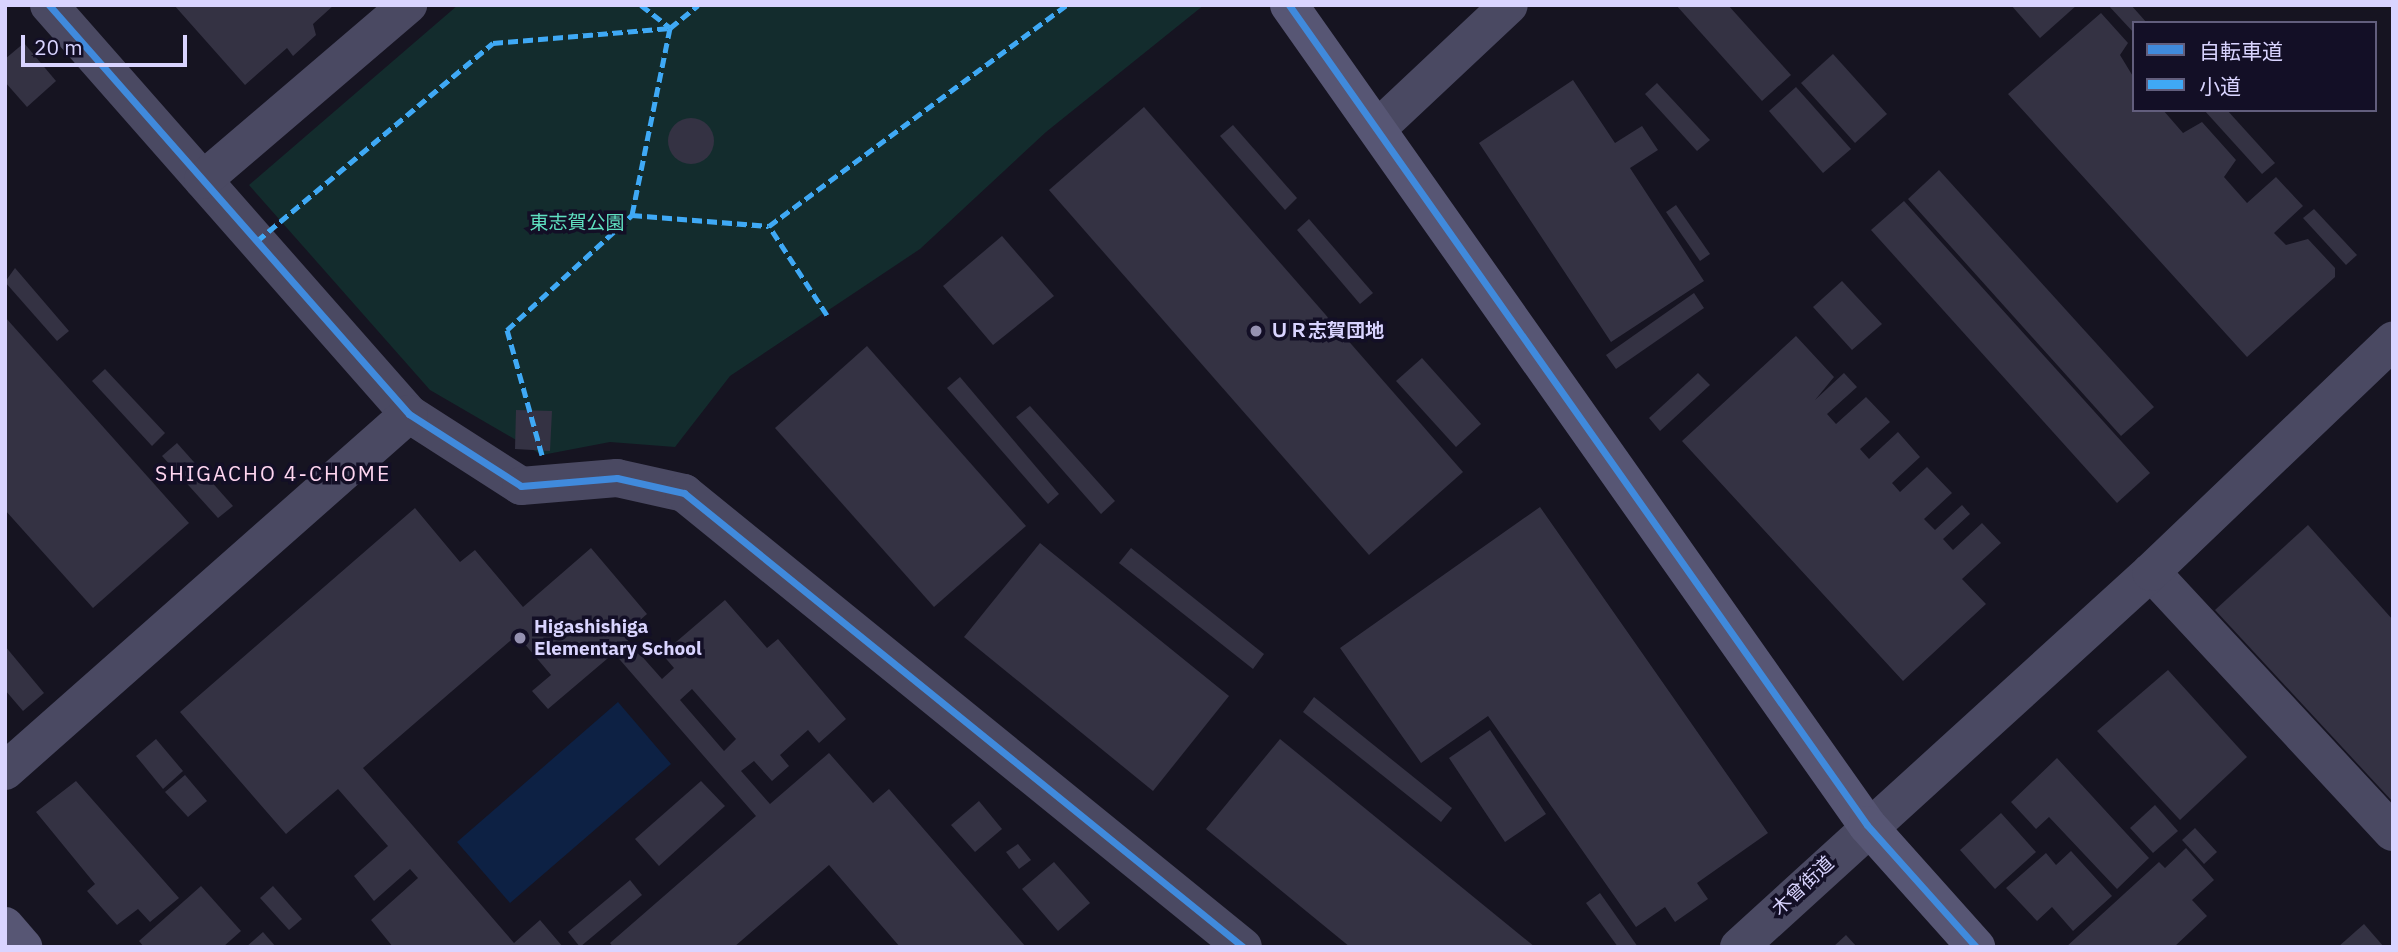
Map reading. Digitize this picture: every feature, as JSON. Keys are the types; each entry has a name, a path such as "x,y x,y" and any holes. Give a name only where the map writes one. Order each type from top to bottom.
{"street":[{"path":"49,5 409,414 521,486 617,478 684,493 1243,947"},
{"path":"203,180 408,5"},
{"path":"1289,5 1379,127 1867,825 1976,947"},
{"path":"1379,127 1509,5"},
{"name":"木曾街道","path":"1739,947 1867,825 2151,572 2393,341"},
{"path":"5,771 409,414"},
{"path":"2151,572 2393,832"},
{"path":"5,926 23,947"}],"green space":[{"name":"東志賀公園","path":"458,5 1204,5 1046,132 920,249 730,376 675,447 610,442 542,455 430,390 249,185"}],"water":[{"path":"618,702 671,764 510,903 457,842"}],"building":[{"path":"174,5 334,5 313,24 316,35 293,56 287,48 245,85"},
{"path":"1676,5 1728,5 1791,75 1762,101"},
{"path":"2011,5 2077,5 2040,38"},
{"path":"2108,5 2131,5 2145,21 2132,21 2132,31"},
{"path":"2101,13 2128,43 2120,55 2132,75 2132,112 2165,112 2183,133 2202,122 2236,160 2224,177 2247,203 2276,177 2303,206 2274,233 2286,245 2308,239 2335,268 2335,277 2247,357 2008,94"},
{"path":"24,43 56,81 27,107 5,82 5,59"},
{"path":"1833,54 1887,114 1855,143 1801,83"},
{"path":"1573,80 1615,143 1642,126 1658,150 1630,168 1704,281 1611,342 1479,143"},
{"path":"1657,83 1710,140 1697,151 1645,94"},
{"path":"1796,87 1851,149 1823,173 1769,111"},
{"name":"ＵＲ志賀団地","path":"1144,107 1463,472 1369,555 1049,190"},
{"path":"2206,112 2229,112 2275,163 2262,174"},
{"path":"691,118 707,125 714,141 707,157 691,164 675,157 668,141 675,125"},
{"path":"1233,125 1297,198 1285,210 1220,136"},
{"path":"1939,170 2154,407 2121,436 1908,199"},
{"path":"1904,201 2150,473 2117,503 1871,230"},
{"path":"1676,205 1710,254 1700,261 1666,212"},
{"path":"2314,209 2357,255 2346,265 2303,218"},
{"path":"1309,219 1373,293 1360,304 1297,230"},
{"path":"1002,236 1054,296 993,345 943,286"},
{"path":"15,268 69,331 57,341 5,282"},
{"path":"1842,281 1882,324 1852,350 1813,307"},
{"path":"1694,293 1704,308 1616,369 1606,355"},
{"path":"5,317 189,523 93,608 5,510"},
{"path":"1796,336 1834,377 1815,400 1844,373 1857,387 1827,414 1836,424 1866,397 1890,422 1860,449 1869,459 1898,432 1920,457 1892,483 1900,492 1927,467 1952,493 1924,519 1935,530 1962,505 1970,514 1943,539 1953,550 1982,523 2001,543 1962,579 1986,604 1903,681 1682,441"},
{"path":"867,346 1026,526 934,607 775,428"},
{"path":"1422,358 1481,424 1456,447 1396,381"},
{"path":"105,369 165,433 152,446 92,381"},
{"path":"1698,373 1710,385 1660,431 1649,418"},
{"path":"960,377 1059,494 1048,504 947,388"},
{"path":"1030,406 1115,501 1101,514 1016,417"},
{"path":"516,410 552,411 550,451 515,449"},
{"path":"177,443 233,506 218,518 162,456"},
{"path":"1540,507 1768,833 1697,883 1708,899 1675,922 1665,907 1636,927 1488,716 1421,763 1340,648"},
{"path":"415,508 460,562 475,550 523,607 591,548 647,614 623,635 662,679 674,668 662,654 725,600 767,648 778,639 846,719 819,743 808,730 780,755 789,766 772,781 754,761 741,771 770,804 829,753 873,803 889,789 1026,947 900,947 829,865 734,947 613,947 610,943 756,816 614,653 548,709 532,691 551,675 517,635 363,768 514,943 540,920 563,947 393,947 371,920 418,878 410,869 374,901 354,876 388,846 338,789 286,834 180,712","holes":["692,689 736,739 724,751 680,700"]},
{"path":"2308,525 2393,620 2393,802 2215,610"},
{"path":"1040,543 1229,696 1153,791 964,637"},
{"path":"1131,548 1264,654 1253,669 1119,563"},
{"path":"5,646 44,693 23,711 5,690"},
{"path":"2168,670 2247,757 2180,820 2097,731"},
{"path":"1314,697 1452,808 1441,822 1303,712"},
{"path":"1490,730 1546,814 1505,842 1449,758"},
{"path":"156,739 183,771 163,789 136,756"},
{"path":"1280,739 1535,947 1350,947 1206,829"},
{"path":"2057,758 2149,858 2117,889 2049,817 2036,829 2011,802"},
{"path":"185,775 207,801 188,817 165,792"},
{"path":"76,781 179,898 150,922 138,909 117,925 87,891 95,884 36,812"},
{"path":"701,781 725,806 659,866 635,839"},
{"path":"979,801 1002,829 975,852 951,825"},
{"path":"2155,805 2178,831 2153,853 2130,828"},
{"path":"2001,813 2036,852 1995,889 1960,850"},
{"path":"2195,828 2217,852 2204,864 2182,840"},
{"path":"1018,844 1031,860 1019,869 1006,852"},
{"path":"2186,848 2214,880 2192,900 2207,916 2174,947 2066,947 2159,862 2165,868"},
{"path":"2071,851 2112,896 2073,931 2052,907 2037,921 2006,888 2046,853 2056,865"},
{"path":"1054,862 1090,903 1058,931 1022,889"},
{"path":"630,880 642,895 580,947 568,932"},
{"path":"201,886 241,931 223,947 144,947 139,941"},
{"path":"273,886 302,919 289,930 260,898"},
{"path":"1600,893 1638,947 1618,947 1586,903"},
{"path":"2364,924 2384,947 2338,947"},
{"path":"263,932 276,947 246,947"},
{"path":"1846,935 1857,947 1833,947"}],"marked path":[{"path":"641,5 670,28 698,5"},
{"path":"827,315 769,226 1067,5"},
{"path":"257,241 493,43 670,28 632,215"},
{"path":"542,455 507,330 632,215 769,226"}],"cycle path":[{"path":"49,5 409,414 521,486 617,478 684,493 1243,947"},
{"path":"1289,5 1867,825 1976,947"}],"place":[{"name":"ＵＲ志賀団地","path":"1256,331"},
{"name":"Higashishiga Elementary School","path":"520,638"}],"district":[{"name":"SHIGACHO 4-CHOME","path":"273,473"}]}
